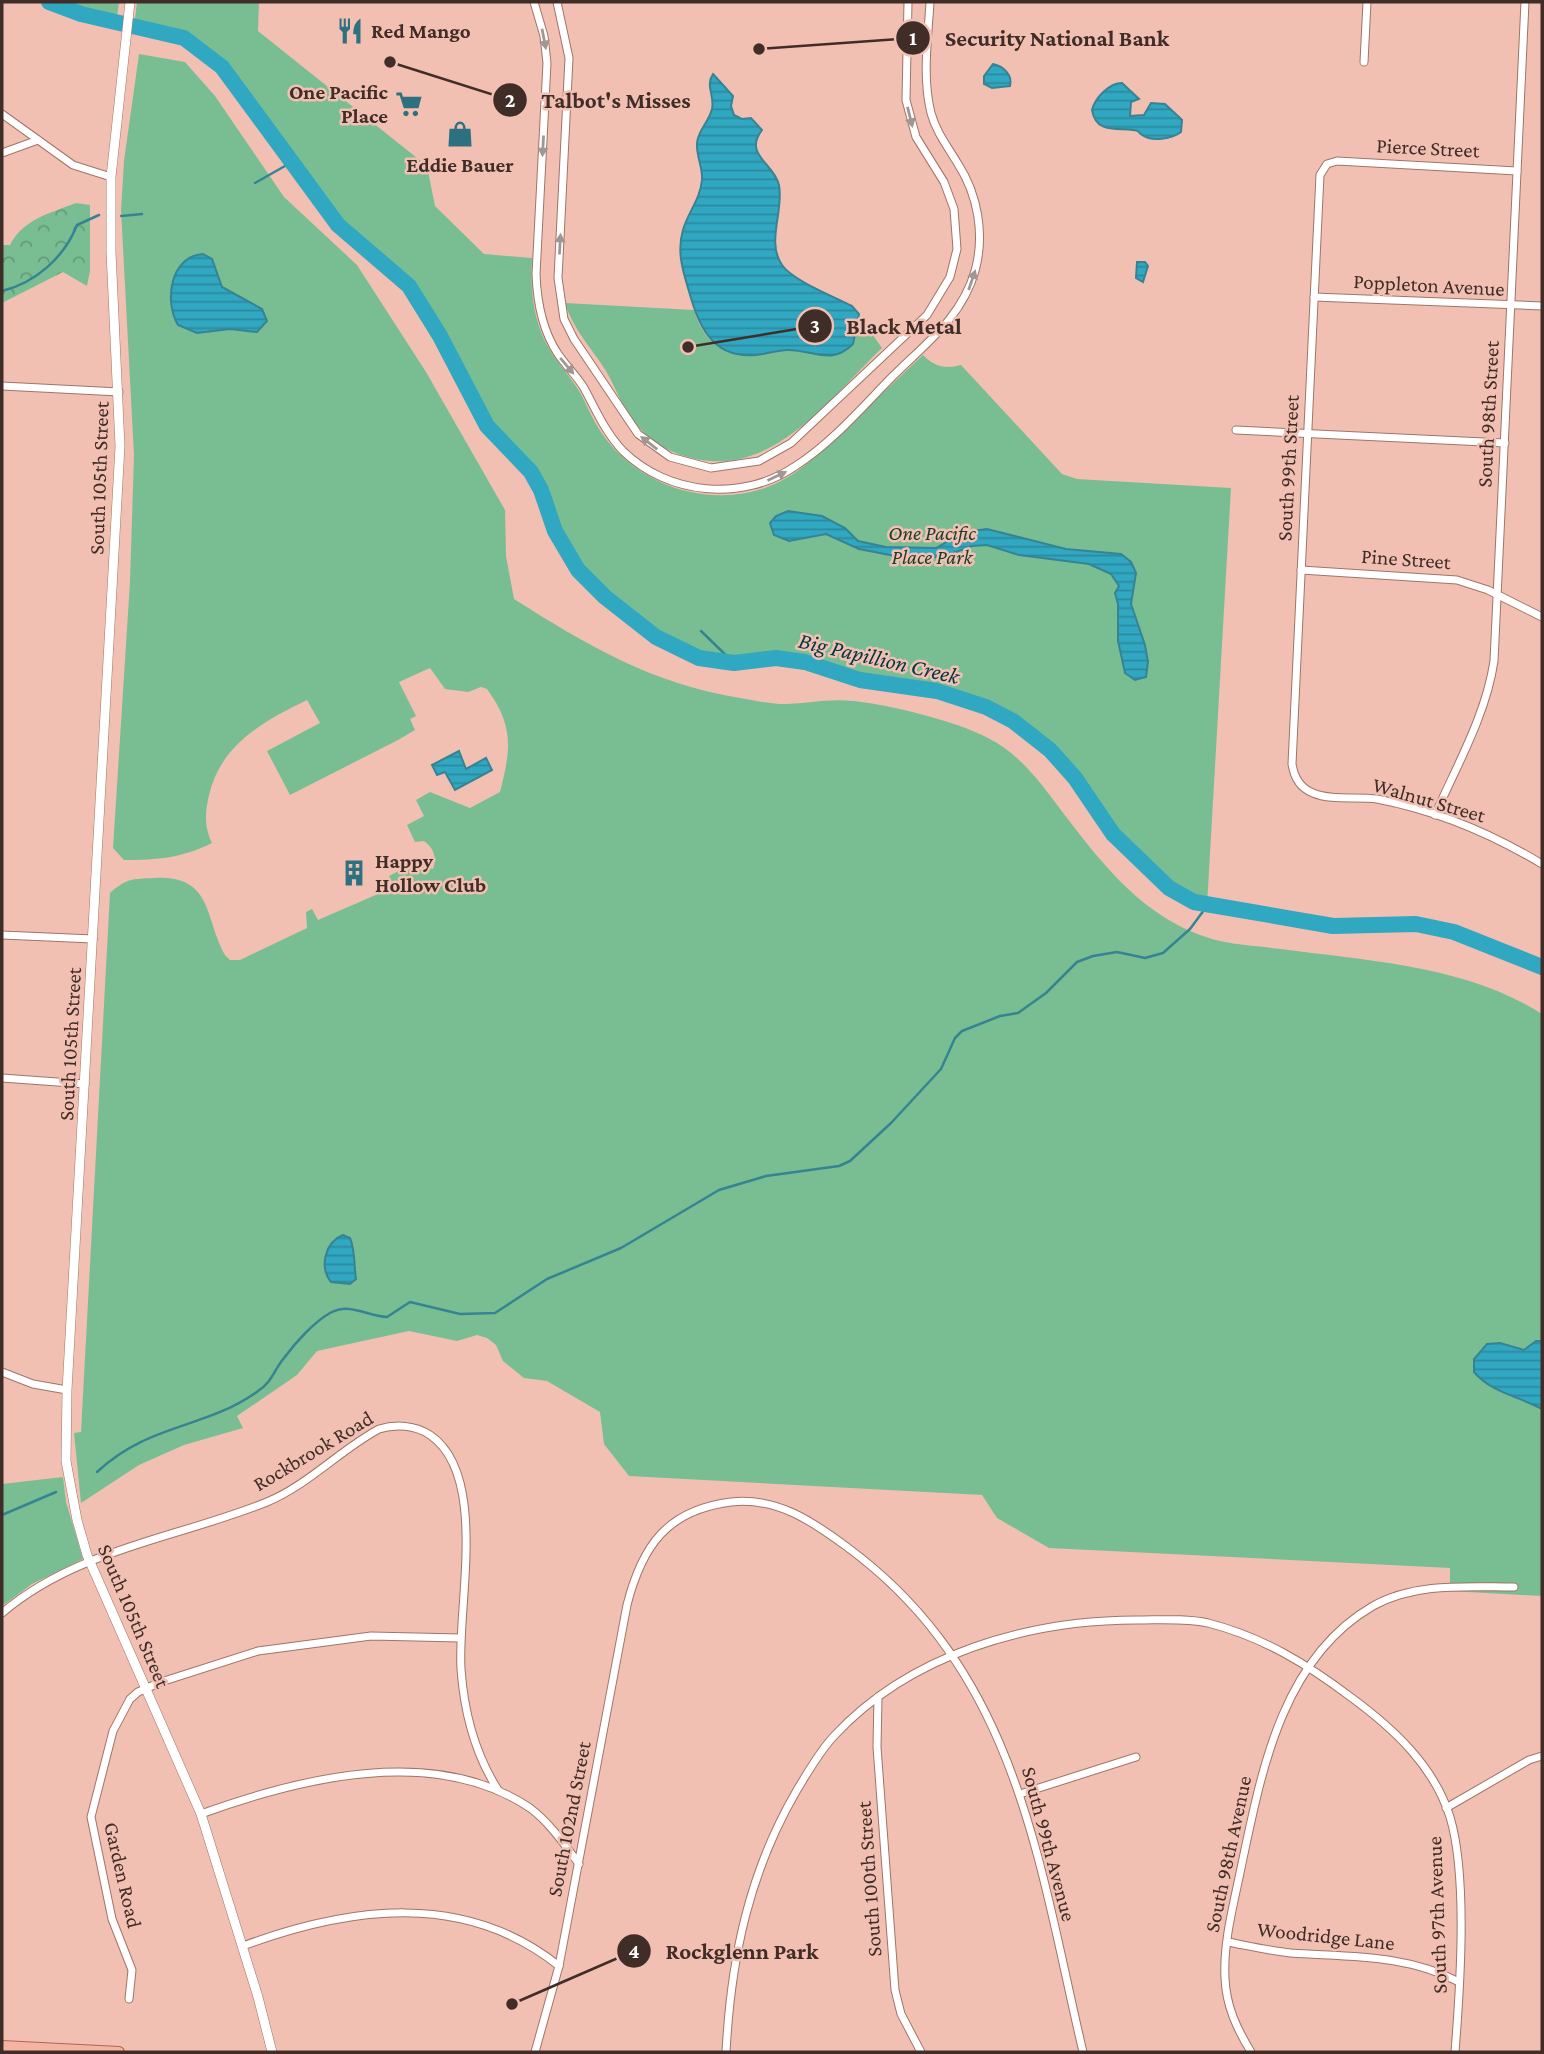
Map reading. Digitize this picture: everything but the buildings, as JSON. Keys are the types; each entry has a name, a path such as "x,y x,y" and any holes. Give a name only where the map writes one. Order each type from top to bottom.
{"main road":[{"path":"2,2046 118,2052"}],"street":[{"name":"South 105th Street","path":"130,2 111,177 111,252 119,391 117,512 66,1442 69,1484 90,1562 201,1814 243,1946 272,2052"},
{"path":"534,2 544,36 547,62 536,274 544,324 558,353 581,383 602,423 622,449 665,478 711,489 754,485 782,475 804,460 943,330 967,293 977,260 979,222 970,186 936,129 931,113 927,85 930,2"},
{"path":"557,2 569,58 558,278 564,318 574,339 638,434 670,457 712,468 749,464 790,443 927,315 950,277 957,249 954,209 944,182 916,137 906,100 908,2"},
{"path":"1364,62 1367,2"},
{"name":"South 98th Street","path":"1435,815 1488,692 1497,595 1525,2"},
{"path":"2,114 73,165 111,177"},
{"path":"2,153 38,141"},
{"name":"Pierce Street","path":"1337,161 1517,171"},
{"name":"South 99th Street","path":"1301,785 1292,764 1320,174 1326,164 1337,161"},
{"name":"Poppleton Avenue","path":"1314,297 1542,306"},
{"path":"2,386 119,391"},
{"path":"1236,430 1505,443"},
{"name":"Pine Street","path":"1301,570 1446,578 1470,583 1542,617"},
{"name":"Walnut Street","path":"1301,785 1323,796 1376,799 1435,815 1497,839 1542,864"},
{"path":"2,934 93,939"},
{"path":"2,1078 85,1084"},
{"path":"3,1375 67,1390"},
{"name":"Rockbrook Road","path":"2,1613 46,1583 90,1562 150,1539 268,1502 308,1478 365,1437 393,1426 426,1433 450,1452 458,1474 465,1512 460,1638 466,1710 487,1773 498,1790"},
{"name":"South 102nd Street","path":"535,2052 559,1966 631,1590 649,1547 678,1519 718,1504 763,1502 803,1516 863,1559 905,1598 952,1656"},
{"path":"726,2052 730,1996 743,1921 770,1842 827,1745 878,1697 907,1678 952,1656 1025,1632 1098,1620 1175,1619 1205,1623 1251,1636 1310,1668 1324,1647 1342,1631 1374,1606 1396,1596 1459,1587 1514,1587"},
{"path":"147,1688 258,1651 304,1643 371,1636 460,1638"},
{"name":"South 99th Avenue","path":"952,1656 996,1731 1020,1794 1083,2052"},
{"name":"South 97th Avenue","path":"1310,1668 1396,1734 1425,1768 1446,1808 1450,1819 1458,1879 1459,1982 1455,2052"},
{"name":"South 98th Avenue","path":"1251,2052 1236,2025 1227,1996 1224,1978 1228,1942 1255,1803 1269,1747 1285,1710 1310,1668"},
{"name":"Garden Road","path":"129,1999 132,1970 112,1919 91,1813 116,1725 130,1699 147,1688"},
{"name":"South 100th Street","path":"878,1697 877,1747 895,1990 901,2014 921,2052"},
{"path":"1446,1808 1529,1760 1542,1756"},
{"path":"1020,1794 1136,1757"},
{"path":"201,1814 261,1792 304,1782 347,1776 425,1775 468,1781 498,1790 538,1815 579,1864"},
{"path":"243,1946 293,1928 345,1917 389,1913 438,1914 464,1918 493,1929 528,1946 559,1966"},
{"name":"Woodridge Lane","path":"1228,1942 1288,1953 1391,1959 1434,1970 1459,1982"}],"green space":[{"path":"49,2 119,2 116,23"},
{"name":"One Pacific Place Park","path":"137,2 259,2 258,31 427,166 435,206 484,254 532,258 535,311 549,348 577,388 598,428 610,444 626,461 666,485 688,492 735,495 779,482 814,458 923,355 940,366 961,365 1062,474 1077,479 1231,488 1207,906 1181,895 1141,864 1063,763 1027,731 997,712 941,693 864,680 785,659 734,663 713,661 673,647 619,611 577,568 531,472 485,424 418,299 384,262 329,213 254,105 224,69 201,49 183,39 134,27"},
{"name":"Happy Hollow Club","path":"139,54 185,62 215,96 284,197 357,265 426,372 505,510 506,556 514,599 621,660 649,673 708,692 774,704 835,700 869,703 941,720 988,738 1010,752 1029,769 1092,850 1126,887 1165,918 1188,930 1229,943 1382,962 1449,975 1512,998 1542,1014 1542,1596 1450,1591 1450,1568 1049,1548 997,1518 982,1495 629,1476 604,1444 600,1412 547,1381 524,1378 503,1361 496,1345 477,1335 457,1341 409,1331 317,1351 297,1375 237,1416 243,1428 184,1445 139,1465 81,1503 74,1433 81,1432 110,893 121,884 135,879 173,879 187,883 204,901 225,955 230,960 240,960 307,928 306,912 312,909 318,920 394,887 389,876 414,863 433,869 435,857 432,850 424,841 415,842 407,825 424,816 416,800 430,792 470,808 500,792 508,750 502,715 487,689 481,687 468,692 445,689 430,668 399,682 416,716 410,719 415,730 398,740 290,795 267,751 320,723 307,700 246,736 223,762 215,777 207,808 206,825 212,843 180,855 147,859 124,860 113,848 130,582 134,455 121,210 124,161"},
{"path":"76,203 90,205 90,271 87,286 63,272 2,303 2,245 10,245 22,229 38,218"},
{"path":"565,303 694,310 708,337 717,345 739,353 804,350 857,336 861,318 882,348 819,411 772,447 746,457 718,461 688,457 658,444 635,423 606,371 578,330"},
{"path":"63,1477 66,1502 83,1559 32,1584 2,1606 2,1484"}],"water":[{"path":"993,64 1006,72 1010,78 1010,86 992,88 984,84 984,76"},
{"path":"713,74 733,96 731,106 734,115 742,119 751,118 762,130 757,139 758,153 779,185 775,246 782,265 805,283 852,306 859,314 853,344 845,351 830,356 788,350 740,355 717,345 708,336 696,314 684,273 680,245 685,224 701,187 697,143 712,109 710,83"},
{"path":"1122,83 1139,99 1131,102 1130,116 1144,115 1151,103 1165,104 1182,120 1181,132 1156,139 1137,131 1107,128 1098,123 1092,110 1096,101 1108,88"},
{"path":"203,254 212,259 222,287 262,309 267,321 257,332 230,329 197,333 178,325 171,304 173,282 183,263"},
{"path":"1137,262 1145,262 1148,266 1143,282 1136,278"},
{"path":"788,511 822,516 845,528 858,541 886,547 936,548 964,532 987,529 1066,549 1121,554 1131,562 1136,573 1131,604 1145,645 1148,662 1146,677 1135,680 1125,673 1118,641 1118,604 1115,593 1119,586 1111,574 1089,564 1019,555 987,545 972,546 942,557 905,558 859,549 826,534 789,541 774,535 770,523 776,516"},
{"path":"459,751 466,769 486,758 492,770 455,790 445,772 437,775 432,765"},
{"path":"343,1235 350,1238 354,1252 356,1279 350,1284 331,1282 325,1269 328,1249"},
{"path":"1536,1341 1542,1341 1542,1409 1497,1390 1474,1372 1474,1359 1487,1344 1500,1343 1524,1350"}],"waterway":[{"name":"Big Papillion Creek","path":"49,2 81,14 184,38 222,67 338,225 409,286 440,336 487,426 531,472 541,490 555,531 578,570 605,597 656,637 699,658 734,663 776,658 805,662 860,680 937,691 986,707 1013,721 1050,750 1075,778 1113,834 1169,888 1194,902 1333,926 1416,924 1454,932 1542,967"},
{"path":"255,183 292,162"},
{"path":"121,216 142,214"},
{"path":"2,291 37,275 56,258 77,225 99,215"},
{"path":"701,631 734,663"},
{"path":"97,1472 137,1444 218,1413 258,1391 270,1380 299,1340 330,1313 352,1309 387,1317 410,1302 460,1314 495,1313 547,1279 621,1248 719,1190 766,1176 839,1166 850,1161 891,1123 941,1069 955,1038 962,1031 1000,1016 1018,1013 1046,993 1077,962 1117,952 1145,958 1163,953 1190,929 1207,906"},
{"path":"2,1515 56,1492"}],"place":[{"name":"Red Mango","path":"350,31"},
{"name":"Security National Bank","path":"759,49"},
{"name":"Talbot's Misses","path":"390,62"},
{"name":"One Pacific Place","path":"409,104"},
{"name":"Eddie Bauer","path":"460,134"},
{"name":"Black Metal","path":"688,347"},
{"name":"Happy Hollow Club","path":"354,873"},
{"name":"Rockglenn Park","path":"512,2004"}]}
